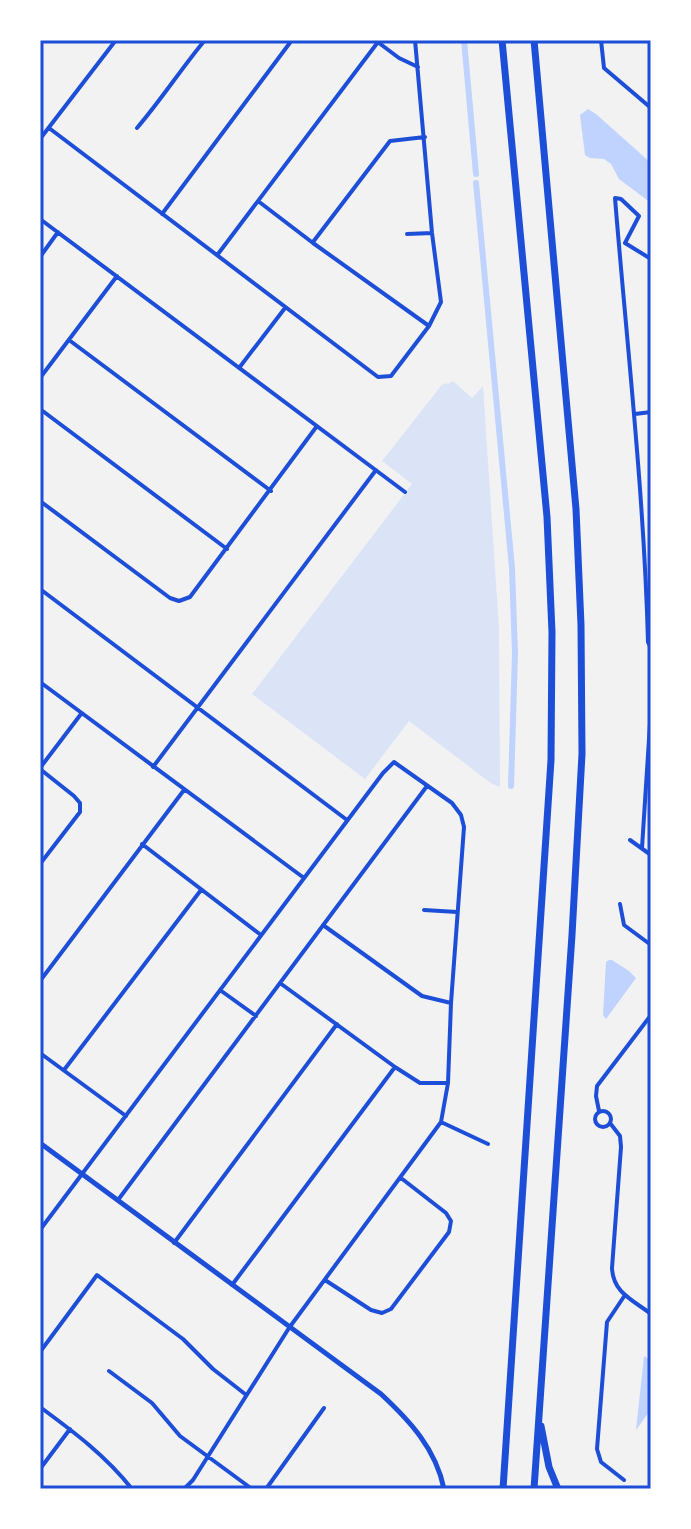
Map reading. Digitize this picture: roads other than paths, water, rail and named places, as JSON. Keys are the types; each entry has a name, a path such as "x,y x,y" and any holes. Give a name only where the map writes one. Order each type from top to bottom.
{"highway":[{"path":"502,40 544,486 552,632 550,775 503,1489"},
{"path":"534,40 575,494 582,653 582,754 572,935 534,1489"},
{"path":"539,1419 549,1467 558,1489"}],"street":[{"path":"40,139 116,40"},
{"path":"137,128 205,40"},
{"path":"162,214 292,40"},
{"path":"49,128 378,377 391,376 429,326 441,302 415,40"},
{"path":"601,40 604,68 651,108"},
{"path":"217,255 376,41 418,67"},
{"path":"313,243 390,141 425,137"},
{"path":"622,243 639,216 621,199 615,198 622,243 626,339 649,564 648,642 651,648"},
{"path":"258,201 429,326"},
{"path":"40,219 405,492"},
{"path":"40,257 58,232"},
{"path":"407,234 432,233"},
{"path":"622,243 651,259"},
{"path":"40,378 117,276"},
{"path":"239,368 285,308"},
{"path":"69,340 271,491"},
{"path":"40,409 227,549"},
{"path":"635,414 651,412"},
{"path":"40,501 170,598 179,601 190,597 317,426"},
{"path":"153,767 376,470"},
{"path":"645,543 651,538"},
{"path":"40,589 347,820"},
{"path":"40,682 304,878"},
{"path":"642,848 651,708"},
{"path":"40,864 80,812 80,803 40,768 81,714"},
{"path":"40,1230 365,795 394,762 452,803 461,815 464,827 448,1083 441,1122 289,1328 193,1480 184,1489"},
{"path":"118,1201 427,786"},
{"path":"40,981 184,790"},
{"path":"630,840 651,855"},
{"path":"142,844 262,935"},
{"path":"64,1070 201,890"},
{"path":"620,904 624,925 651,945"},
{"path":"424,910 458,912"},
{"path":"323,925 422,996 451,1003"},
{"path":"280,983 420,1083 448,1083"},
{"path":"220,990 256,1016"},
{"path":"610,1123 603,1127 596,1124 595,1116 599,1111 597,1086 651,1015"},
{"path":"174,1243 337,1024"},
{"path":"40,1053 126,1116"},
{"path":"232,1285 395,1067"},
{"path":"599,1111 609,1113 610,1123 620,1136 621,1147 613,1277 616,1287 651,1314"},
{"path":"441,1122 488,1144"},
{"path":"40,1143 381,1394 408,1420 429,1449 444,1489"},
{"path":"325,1280 371,1310 382,1313 391,1309 440,1245 449,1232 451,1221 446,1213 401,1178"},
{"path":"40,1352 97,1275 183,1339 213,1369 246,1395"},
{"path":"624,1480 601,1462 597,1449 605,1329 609,1317 625,1295"},
{"path":"109,1371 152,1403 180,1436 252,1489"},
{"path":"40,1407 112,1466 132,1489"},
{"path":"266,1489 324,1408"},
{"path":"40,1469 70,1429"}],"water":[{"path":"588,109 651,163 651,203 619,179 611,164 604,159 585,155 580,115"},
{"path":"609,960 636,978 606,1019 603,1015 606,962"},
{"path":"644,1356 651,1361 651,1409 636,1430"}],"waterway":[{"path":"464,40 476,174"},
{"path":"476,183 512,568 515,654 511,786"}]}
